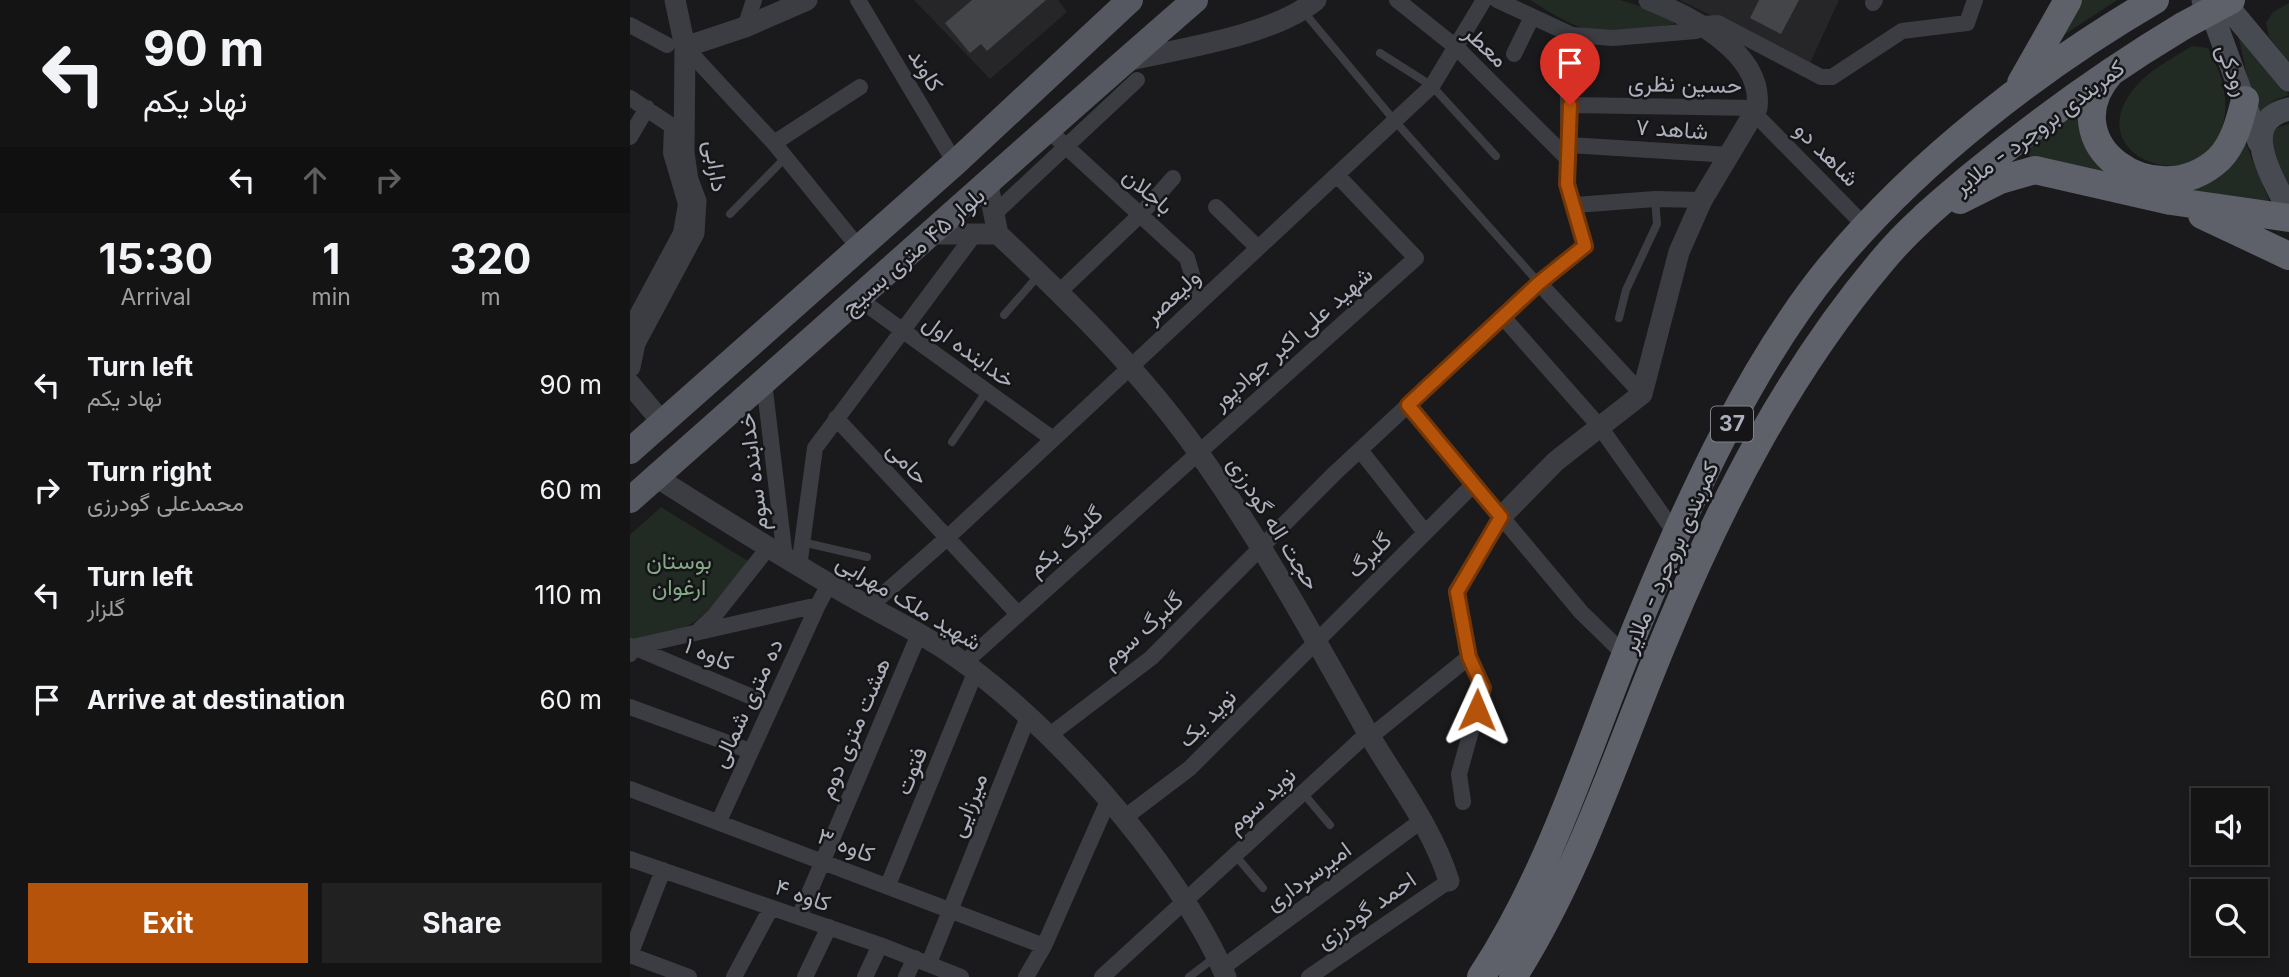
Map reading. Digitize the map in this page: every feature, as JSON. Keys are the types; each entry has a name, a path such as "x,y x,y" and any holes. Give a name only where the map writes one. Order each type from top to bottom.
{"highway":[{"path":"2015,93 2068,0"},
{"name":"کمربندی بروجرد - ملایر","path":"1481,977 1502,943 1537,871 1676,534 1721,444 1778,342 1830,267 1866,226 1957,140 2064,57 2155,0"},
{"name":"کمربندی بروجرد - ملایر","path":"1513,977 1558,898 1693,571 1759,440 1844,308 1883,259 1926,216 2037,123 2114,68 2229,0"},
{"path":"2114,68 2097,93 2094,109 2096,140 2114,163 2137,176 2161,180 2185,177 2218,159 2239,125 2245,100"},
{"path":"1926,216 2000,180 2035,170 2171,201 2289,218"},
{"path":"2171,201 2289,256"}],"main road":[{"name":"بلوار ۴۵ متری بسیج","path":"630,451 955,163 1130,0"},
{"name":"بلوار ۴۵ متری بسیج","path":"630,500 988,185 1055,138 1130,71 1195,0"},
{"name":"رودکی","path":"2203,0 2289,211"},
{"name":"رودکی","path":"2229,0 2233,13 2289,80"},
{"path":"2259,142 2261,127 2269,119 2289,110"}],"street":[{"name":"دارابی","path":"630,367 632,336 694,233 696,201 688,180 684,153 675,0"},
{"path":"745,27 754,0"},
{"path":"676,46 745,27 807,0"},
{"name":"کاوند","path":"858,0 955,163"},
{"name":"معطر","path":"1397,0 1457,48 1569,153"},
{"name":"ولیعصر","path":"869,607 947,538 1432,86 1484,0"},
{"path":"1497,0 1572,35 1613,38 1696,31 1703,24 1718,23 1821,77 1832,77 1902,31 1967,23 1975,0"},
{"path":"1463,802 1459,774 1483,688 1469,657 1457,592 1501,517 1556,461 1642,394 1679,252 1702,200 1756,111 1759,94 1751,72 1703,24 1649,0"},
{"path":"1130,71 1255,30 1310,5"},
{"path":"1514,54 1532,17"},
{"path":"630,25 676,46 775,142 859,248"},
{"path":"1572,35 1568,70 1570,105 1567,184 1575,205 1655,199 1702,200"},
{"path":"775,142 860,87"},
{"path":"630,98 672,126 671,153 686,204 681,233 632,336"},
{"name":"حسین نظری","path":"1570,105 1756,111"},
{"path":"630,118 647,108"},
{"path":"630,137 647,108"},
{"name":"شاهد دو","path":"1756,111 1866,226"},
{"path":"698,631 803,542 815,448 974,235 996,224 1055,138"},
{"name":"باجلان","path":"1055,138 1187,258 1200,302"},
{"name":"شاهد ۷","path":"1569,153 1730,155"},
{"name":"شهید علی اکبر جوادپور","path":"1198,451 1416,258 1337,175"},
{"path":"1058,293 1141,214 1173,178"},
{"path":"988,185 996,224"},
{"name":"گلبرگ سوم","path":"1048,737 1151,658 1360,450 1539,283 1585,246 1575,205"},
{"path":"1216,207 1258,248"},
{"name":"حجت اله گودرزی","path":"996,224 1130,367 1198,451 1316,640 1442,859 1449,881"},
{"path":"931,234 974,235"},
{"path":"1539,283 1642,394"},
{"name":"خدابنده اول","path":"859,299 1053,439"},
{"path":"1503,317 1601,427 1676,534"},
{"name":"خدابنده سوم","path":"764,382 784,557"},
{"path":"630,384 662,422"},
{"path":"1408,405 1581,612 1625,655"},
{"name":"حامی","path":"836,418 1018,614"},
{"path":"1360,450 1424,531 1474,484"},
{"name":"گلبرگ یکم","path":"969,669 1018,614 1198,451"},
{"name":"شهید ملک مهرابی","path":"656,477 829,584 919,634 969,669 1028,717 1124,818 1185,900 1222,967"},
{"name":"گلبرگ","path":"1316,640 1424,531"},
{"name":"ده متری شمالی","path":"719,821 829,584"},
{"path":"631,649 698,631 818,605"},
{"name":"هشت متری دوم","path":"799,917 919,634"},
{"name":"نوید یک","path":"1124,818 1190,768 1316,640"},
{"name":"کاوه ۱","path":"631,649 771,705"},
{"name":"نوید سوم","path":"1102,977 1369,735 1469,657"},
{"name":"فتوت","path":"888,885 969,669"},
{"path":"630,706 750,751"},
{"name":"میرزایی","path":"906,977 922,960 951,910 1028,717"},
{"name":"کاوه ۳","path":"630,789 1044,946"},
{"path":"1026,977 1044,946 1108,801"},
{"name":"امیرسرداری","path":"1222,967 1421,821"},
{"name":"کاوه ۴","path":"630,859 880,945 961,977"},
{"path":"663,870 630,955 662,972 689,977"},
{"name":"احمد گودرزی","path":"1309,977 1449,881"},
{"path":"734,977 771,908"},
{"path":"805,977 829,928"},
{"path":"865,977 880,945"}],"lane":[{"path":"1310,5 1394,120 1539,283"},
{"path":"1380,53 1432,86 1496,156"},
{"path":"730,214 786,157"},
{"path":"1619,318 1626,290 1657,224 1655,199"},
{"path":"1004,315 1040,274"},
{"path":"952,442 986,392"},
{"path":"803,542 867,557"},
{"path":"1303,793 1330,825"},
{"path":"1235,855 1263,888"},
{"path":"1189,977 1222,967"}],"shaded area":[{"path":"914,0 1058,0 1067,12 990,79"},
{"path":"1679,0 1839,0 1810,63"}],"green space":[{"path":"1530,0 1620,0 1673,16 1674,24 1630,31 1599,32 1569,23"},
{"path":"2080,0 2117,0 2055,41"},
{"path":"2289,3 2289,62 2269,37 2266,23 2273,12"},
{"path":"2237,30 2289,95 2275,100 2256,116"},
{"path":"2192,46 2208,48 2216,65 2224,92 2224,120 2212,147 2193,161 2170,166 2148,161 2129,149 2120,130 2123,106 2143,79 2160,65"},
{"path":"2079,102 2080,120 2160,189 2244,139 2270,203 2151,192 2023,154"},
{"path":"2289,124 2289,191 2270,149 2274,129"},
{"name":"بوستان ارغوان","path":"661,507 751,563 714,605 684,628 668,636 650,640 630,639 630,535"}],"building":[{"path":"972,0 1046,0 987,51 981,44 970,53 945,23"},
{"path":"1759,0 1799,0 1781,34 1750,18"}],"route":[{"path":"1477,710 1483,688 1469,657 1457,592 1501,517 1408,405 1539,283 1585,246 1567,184 1570,105"}]}
